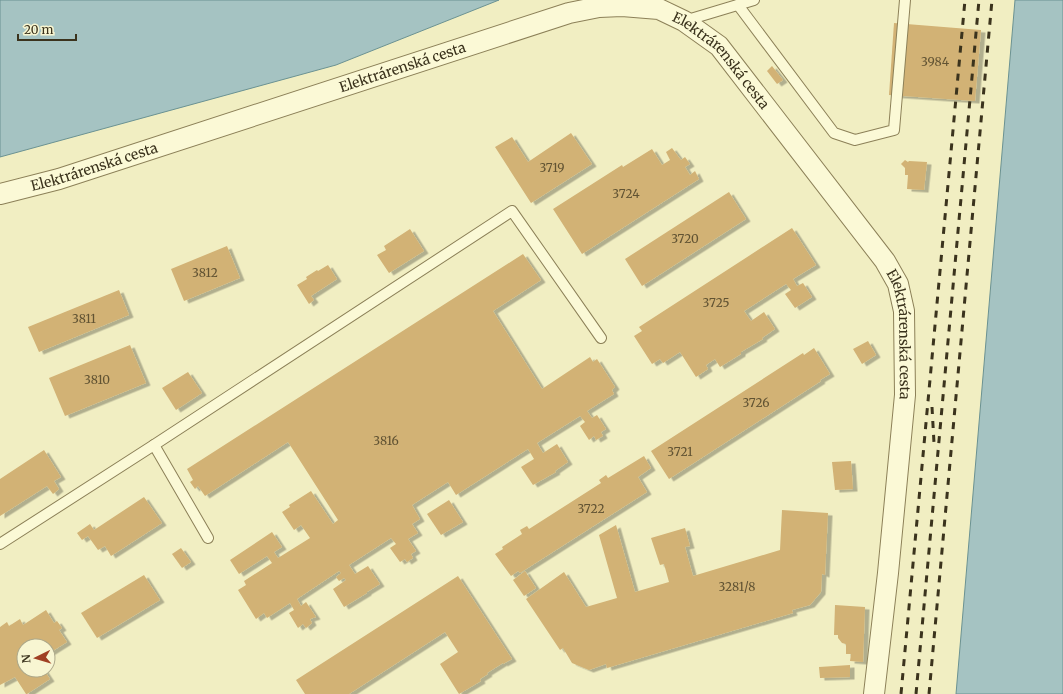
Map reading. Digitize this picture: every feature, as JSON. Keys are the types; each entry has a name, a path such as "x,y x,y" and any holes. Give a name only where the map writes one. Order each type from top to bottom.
{"street":[{"name":"Elektrárenská cesta","path":"0,194 59,179 569,13 599,7 622,6 660,9 684,21 719,46 885,261 898,284 904,311 905,394 888,574 874,694"}],"lane":[{"path":"684,21 754,0"},
{"path":"738,5 834,132 855,140 894,130 905,0"},
{"path":"0,544 512,211 601,338"},
{"path":"154,445 208,538"}],"water":[{"path":"0,0 499,0 336,65 0,157"},
{"path":"1015,0 1063,0 1063,694 956,694"}],"building":[{"path":"894,23 981,30 975,101 889,95"},
{"path":"772,66 783,80 777,84 767,71"},
{"path":"571,133 592,164 531,203 495,147 512,137 528,162"},
{"path":"672,148 681,160 685,157 690,164 685,167 690,175 695,171 699,179 582,254 553,209 622,165 623,167 652,149 662,165 670,160 666,152"},
{"path":"905,160 908,162 927,162 924,190 907,189 908,175 905,175 905,168 901,164"},
{"path":"729,192 746,219 642,286 625,259"},
{"path":"792,228 816,265 793,279 797,286 803,283 812,297 795,308 785,294 791,290 786,284 744,311 751,321 764,312 775,329 762,338 763,339 720,367 715,359 706,365 708,369 696,377 680,352 663,363 660,359 652,364 634,336 642,331 639,327"},
{"path":"410,229 424,251 389,273 377,255 386,250 384,246"},
{"path":"227,246 240,278 184,301 171,269"},
{"path":"523,254 541,280 493,311 542,389 590,357 593,362 597,359 615,387 612,390 614,394 587,411 592,418 597,415 606,429 601,432 603,436 596,440 594,436 589,440 580,426 585,422 580,416 537,443 543,453 557,444 568,462 555,471 556,472 533,485 521,467 534,459 528,449 456,495 448,482 412,505 420,519 412,524 418,533 408,539 416,551 411,554 413,558 407,562 405,559 400,562 390,548 396,544 391,538 349,565 355,574 368,566 380,584 344,607 333,589 346,580 344,578 339,581 336,577 341,573 339,571 297,599 301,606 306,602 316,617 310,619 312,623 306,628 303,624 298,628 289,613 294,610 290,603 267,618 264,613 256,619 238,590 246,585 244,581 272,563 267,556 239,574 230,560 272,532 282,547 274,552 278,558 310,538 301,525 294,530 282,512 290,507 289,505 311,491 333,524 338,520 288,442 205,496 198,486 195,489 190,482 193,480 187,469"},
{"path":"328,265 337,279 311,296 314,300 309,304 297,285 307,279 306,277"},
{"path":"119,290 129,315 39,352 28,327"},
{"path":"868,341 876,355 862,364 853,349"},
{"path":"130,345 146,383 65,416 49,378"},
{"path":"814,348 830,374 669,479 651,451 803,353 804,355"},
{"path":"188,372 202,393 176,410 162,388"},
{"path":"44,450 61,477 54,481 59,489 53,494 47,486 0,516 0,479"},
{"path":"644,456 651,468 638,477 647,492 520,573 518,571 511,576 495,554 503,549 502,547 522,534 520,530 527,526 529,529 601,483 599,480 606,475 608,478"},
{"path":"851,461 853,489 835,490 832,462"},
{"path":"144,497 162,523 111,556 105,546 98,550 88,536 82,540 77,533 90,524 94,530"},
{"path":"449,500 463,522 441,535 427,514"},
{"path":"782,510 828,513 825,575 822,574 821,592 810,605 792,610 793,613 607,668 606,664 589,670 572,663 563,648 560,650 526,599 564,572 586,607 617,598 599,535 616,525 635,592 669,582 664,564 660,565 651,538 685,528 690,546 685,547 693,576 780,550"},
{"path":"181,548 191,562 182,568 172,554"},
{"path":"525,571 536,588 524,596 513,580"},
{"path":"144,575 160,600 97,638 81,613"},
{"path":"458,576 512,659 487,673 488,674 480,679 481,681 459,694 440,664 458,652 445,632 349,694 305,694 296,680"},
{"path":"835,605 865,607 863,662 850,661 851,654 846,654 846,644 842,643 838,638 838,635 834,635"},
{"path":"46,610 54,623 57,621 62,628 59,630 67,642 56,649 56,638 16,638 16,678 50,679 27,694 15,677 0,685 0,627 7,622 9,626 20,619 23,625"},
{"path":"850,665 850,677 820,678 819,667"}],"railway":[{"path":"901,694 965,0"},
{"path":"916,694 979,0"},
{"path":"929,694 992,0"},
{"path":"932,407 934,443"}]}
